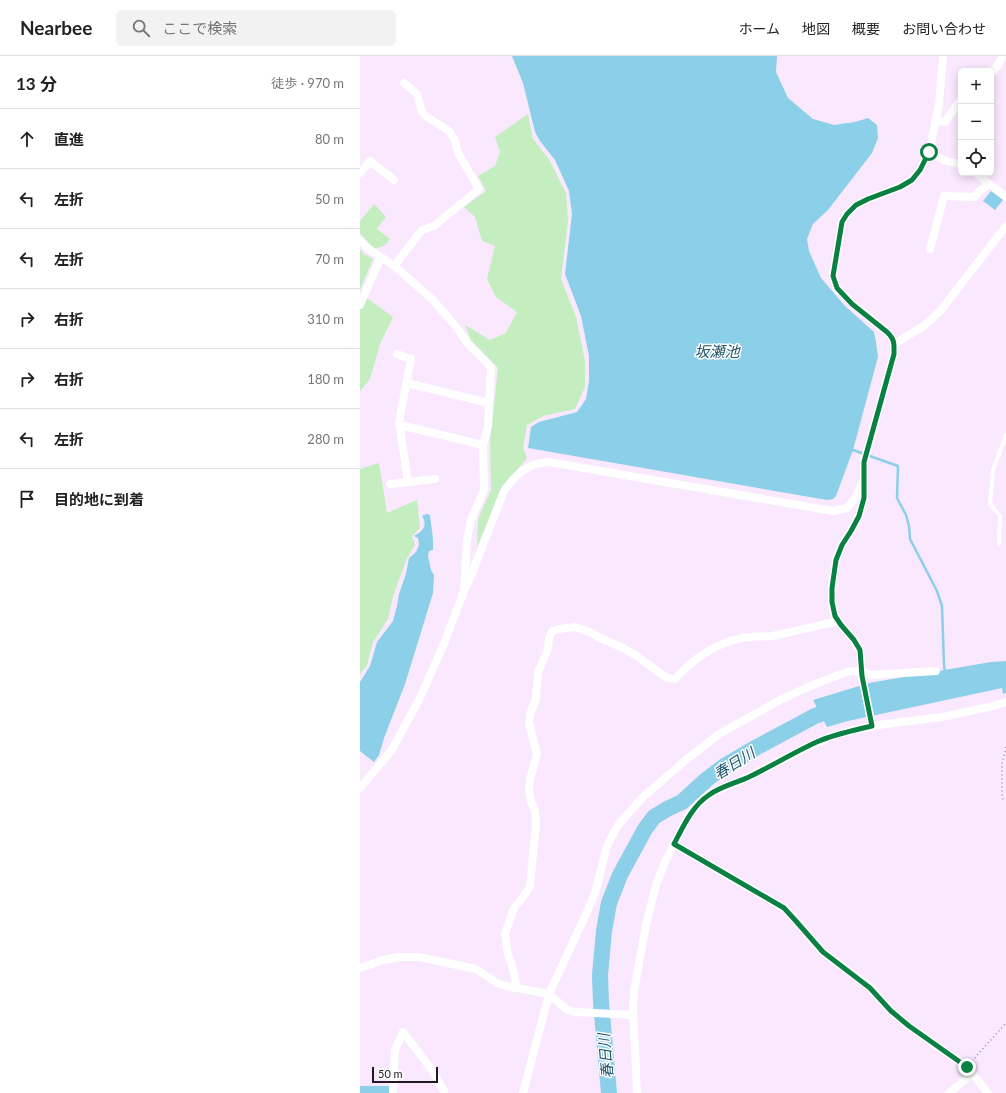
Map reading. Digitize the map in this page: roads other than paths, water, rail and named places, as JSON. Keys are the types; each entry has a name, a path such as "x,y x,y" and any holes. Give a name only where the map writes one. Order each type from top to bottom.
{"street":[{"path":"872,725 862,674 860,650 835,616 832,602 832,588 836,560 842,545 859,516 864,498 864,462 894,354 894,344 893,338 887,332 852,304 837,288 833,276 842,222 847,214 856,205 900,187 912,180 920,170 929,148 936,120 939,105 943,56"},
{"path":"994,70 1003,56"},
{"path":"394,266 422,230 434,226 479,189 458,153 455,140 449,131 427,117 422,112 418,94 404,83"},
{"path":"936,120 945,122 958,104"},
{"path":"929,148 936,156 945,161 958,163"},
{"path":"360,173 370,161 394,180"},
{"path":"980,176 1006,197"},
{"path":"930,248 944,196 975,197 979,191 990,184"},
{"path":"894,344 924,326 941,310 1006,226"},
{"path":"360,241 369,250 394,266 430,298 454,324 469,345 491,367 488,426 483,445 484,490 471,520 466,540 464,590"},
{"path":"360,305 381,257"},
{"path":"397,354 411,359 399,422 408,482"},
{"path":"407,383 490,403"},
{"path":"400,425 483,445"},
{"path":"360,788 391,751 420,698 443,646 464,590 470,581 504,491 513,479 525,469 536,464 549,462 833,511 847,508 856,498 864,479"},
{"path":"390,484 435,479"},
{"path":"517,988 512,965 508,955 506,934 514,908 530,887 536,823 535,811 531,801 530,779 537,755 530,723 530,714 536,698 538,672 548,648 549,638 552,631 575,627 590,632 637,656 668,678 675,679 686,668 706,653 723,643 743,638 771,636 838,621"},
{"path":"524,1093 549,994 595,893 607,846 618,825 644,796 719,734 782,699 815,684 850,671 871,675 936,671"},
{"path":"637,1093 633,1015 634,990 647,918 664,862 689,816 698,804 708,795 768,768 818,741 832,736 872,725 942,717 1006,702"},
{"path":"674,844 784,908 823,952 870,988 891,1011 909,1026 967,1067 988,1093"},
{"path":"360,968 383,960 399,957 418,958 476,969 497,983 549,994 566,1009 575,1012 633,1015"},
{"path":"393,1093 395,1050 403,1032 432,1070 444,1091"},
{"path":"949,1093 972,1074"}],"lane":[{"path":"1000,544 1000,516 990,504 993,470 1006,435"}],"water":[{"name":"坂瀬池","path":"512,56 777,56 776,72 788,98 813,119 834,125 855,122 868,118 877,125 878,138 872,153 828,210 813,224 807,239 809,251 821,278 845,306 874,332 878,357 853,450 836,496 833,499 827,500 528,448 531,427 539,422 577,412 586,399 589,381 589,356 581,316 565,274 572,214 569,191 555,160 535,132 523,83"},
{"path":"991,191 1003,200 995,210 983,201"},
{"path":"427,514 430,515 433,541 433,550 429,551 428,556 431,570 434,575 433,593 405,684 379,755 374,762 360,751 360,682 370,666 377,642 393,621 409,558 416,552 419,545 418,538 414,536 424,528 425,523 422,516"},
{"path":"1006,661 1006,693 1003,694 1002,688 848,721 827,727 813,700 869,683 991,662"},
{"path":"360,1086 389,1086 390,1093 360,1093"}],"waterway":[{"path":"853,450 898,466 897,498 906,515 910,539 937,591 942,606 945,673"},
{"name":"春日川","path":"609,1093 600,975 604,931 609,903 620,875 645,829 654,817 682,802 723,767 815,716 840,707"}]}
